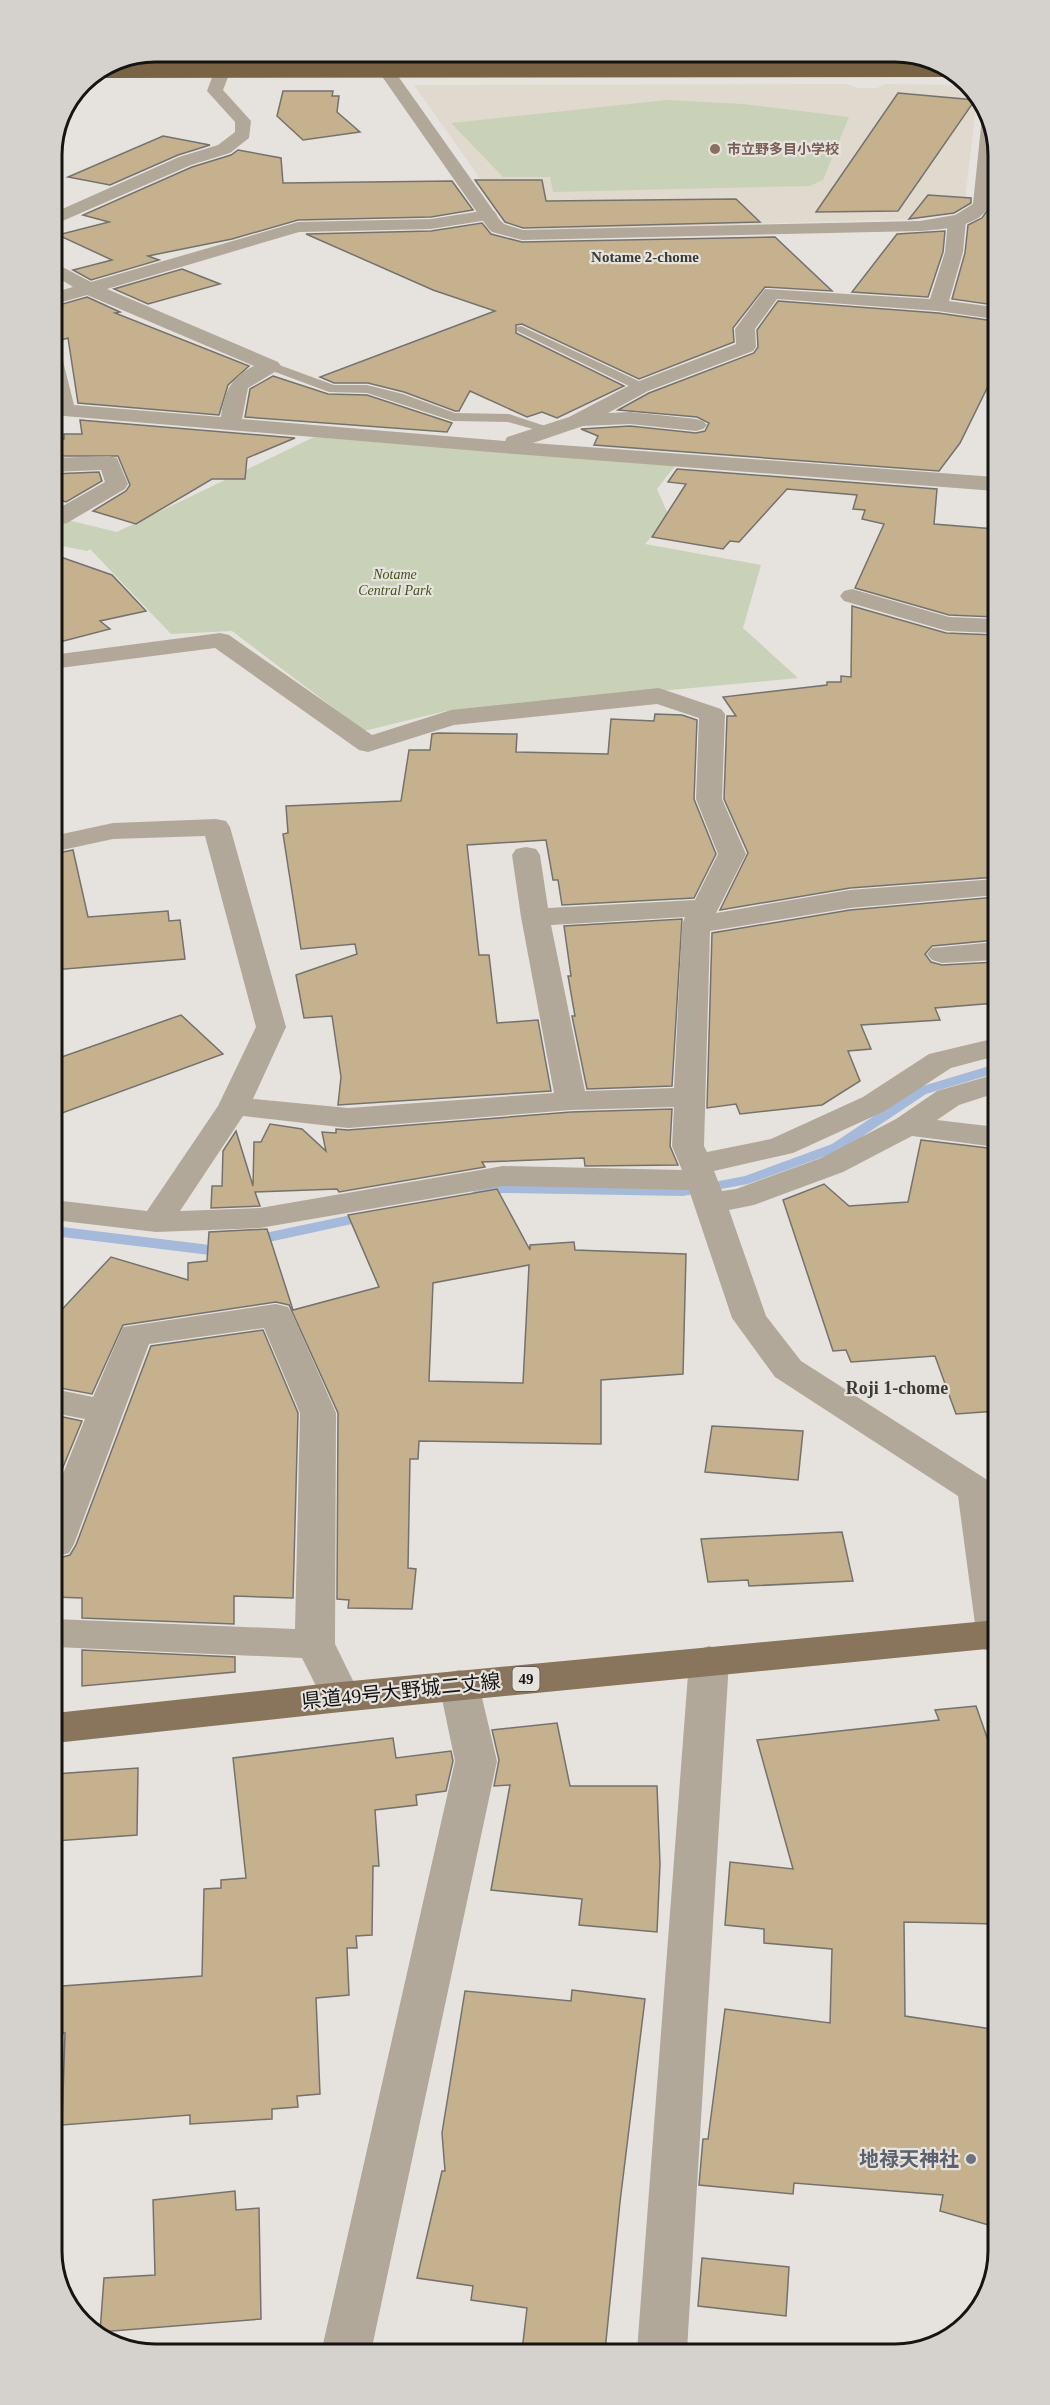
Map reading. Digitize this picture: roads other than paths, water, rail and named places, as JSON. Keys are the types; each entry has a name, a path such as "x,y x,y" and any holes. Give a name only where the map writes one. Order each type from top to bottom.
{"highway":[{"path":"115,71 931,69"},
{"path":"114,71 940,73"}],"main road":[{"name":"県道49号大野城二丈線","path":"62,1727 341,1696 988,1637"}],"street":[{"path":"365,62 387,72 498,228 534,236 920,226 957,219 974,213 984,200 988,174"},
{"path":"62,216 185,160 224,149 243,134 243,121 215,91 222,72"},
{"path":"62,295 298,227 431,224 488,215"},
{"path":"938,305 954,252 957,219"},
{"path":"62,273 88,288 271,366"},
{"path":"502,447 576,421 641,387 746,347 745,329 772,293 938,305 988,312"},
{"path":"231,422 233,396 245,378 271,366"},
{"path":"62,410 231,422 502,447 988,483"},
{"path":"62,427 87,425 119,414"},
{"path":"576,421 630,418 696,425"},
{"path":"62,465 109,463 117,484 62,516"},
{"path":"852,596 946,624 988,626"},
{"path":"62,661 220,640 368,744 451,718 659,696 712,714 709,799 732,854 699,917 688,1146 749,1318 788,1369 976,1490 988,1573"},
{"path":"62,842 113,831 216,827 271,1027 234,1106 156,1222"},
{"path":"526,855 535,917 571,1101"},
{"path":"535,917 699,917 850,899 988,888"},
{"path":"942,954 988,951"},
{"path":"702,1182 741,1157 782,1146 874,1104 940,1061 988,1049"},
{"path":"62,1211 156,1222 260,1218 504,1176 702,1182 742,1198 832,1165 907,1126 948,1098 988,1086"},
{"path":"234,1106 348,1118 571,1101 691,1097"},
{"path":"907,1126 988,1136"},
{"path":"62,1526 135,1335 276,1315 318,1413 315,1644 341,1696"},
{"path":"62,1403 106,1411"},
{"path":"62,1633 315,1644"},
{"path":"662,2344 709,1661"},
{"path":"348,2343 476,1761 459,1685"}],"lane":[{"path":"521,329 641,387"},
{"path":"271,366 333,389 366,389 399,397 453,417 509,418 551,430"}],"waterway":[{"path":"479,1194 503,1189 683,1192 748,1180 837,1147 921,1091 988,1070"},
{"path":"250,1241 370,1216"},
{"path":"62,1232 210,1250 226,1246"}],"place":[{"name":"市立野多目小学校","path":"715,149"},
{"name":"地禄天神社","path":"971,2159"}],"district":[{"name":"Notame 2-chome","path":"645,257"},
{"name":"Roji 1-chome","path":"897,1388"}],"park label":[{"name":"Notame Central Park","path":"395,582"}]}
